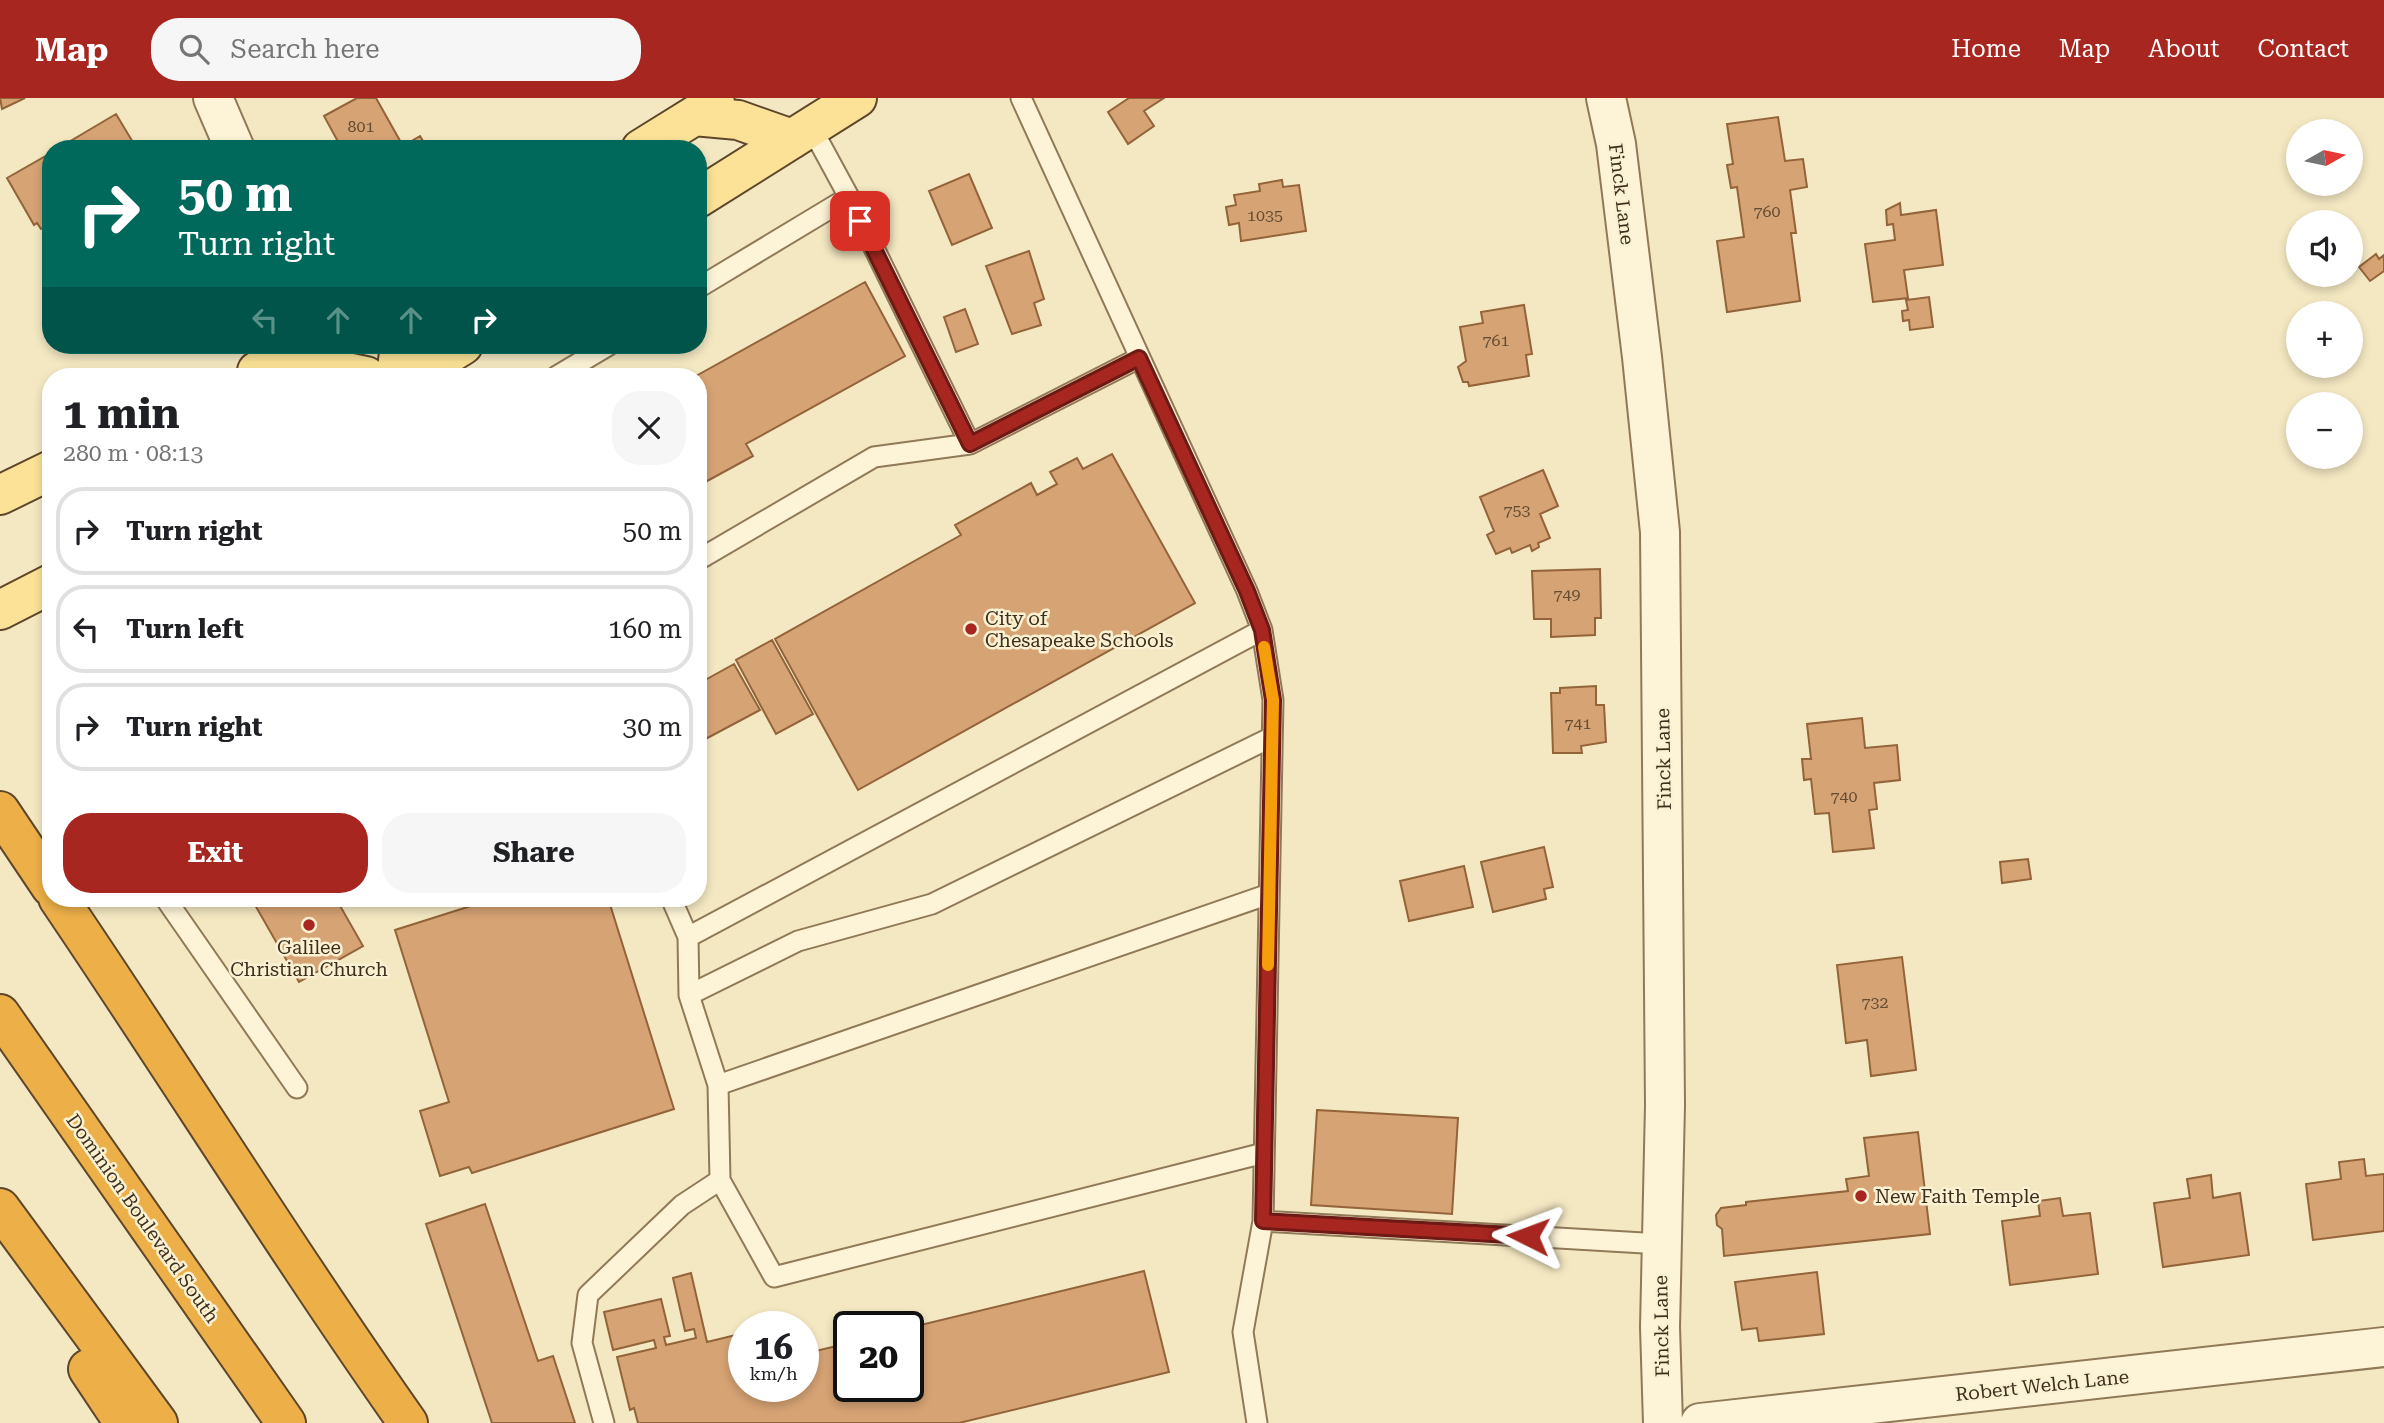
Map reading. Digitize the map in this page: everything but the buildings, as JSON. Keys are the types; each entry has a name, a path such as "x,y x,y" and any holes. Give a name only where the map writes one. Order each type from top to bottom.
{"highway":[{"path":"0,811 42,874"},
{"path":"64,907 190,1094 322,1301 408,1423"},
{"name":"Dominion Boulevard South","path":"0,1014 286,1423"},
{"path":"0,1208 158,1423"},
{"path":"0,1236 124,1423"}],"main road":[{"path":"707,192 857,98"},
{"path":"655,140 708,107 738,120 801,133"},
{"path":"257,364 286,354"},
{"path":"426,368 448,354"},
{"path":"257,364 328,368"},
{"path":"0,495 42,474"},
{"path":"0,610 42,589"}],"street":[{"path":"213,98 231,140"},
{"name":"Finck Lane","path":"1606,98 1616,144 1643,357 1660,532 1665,1105 1661,1244 1663,1423"},
{"name":"Robert Welch Lane","path":"1700,1423 2384,1347"}],"lane":[{"path":"1021,98 1247,591 1262,630 1273,700 1265,1153 1263,1221 1243,1332 1257,1423"},
{"path":"801,133 849,197 970,444"},
{"path":"707,283 849,197"},
{"path":"570,368 594,354"},
{"path":"707,555 874,457 970,444 1139,358"},
{"path":"688,937 1262,630"},
{"path":"689,995 797,941 932,904 1272,737"},
{"path":"718,1085 1269,894"},
{"path":"171,907 297,1088"},
{"path":"675,907 688,937 689,995 718,1085 720,1180 774,1277 1265,1153"},
{"path":"604,1423 582,1343 588,1296 682,1205 720,1180"},
{"path":"1263,1221 1661,1244"}],"slow traffic":[{"path":"1264,647 1273,700 1268,965"}],"place":[{"name":"City of Chesapeake Schools","path":"971,629"},
{"name":"Galilee Christian Church","path":"309,925"},
{"name":"New Faith Temple","path":"1861,1196"}],"route":[{"path":"860,221 970,444 1139,358 1247,591 1262,630 1273,700 1263,1221 1528,1236"}]}
